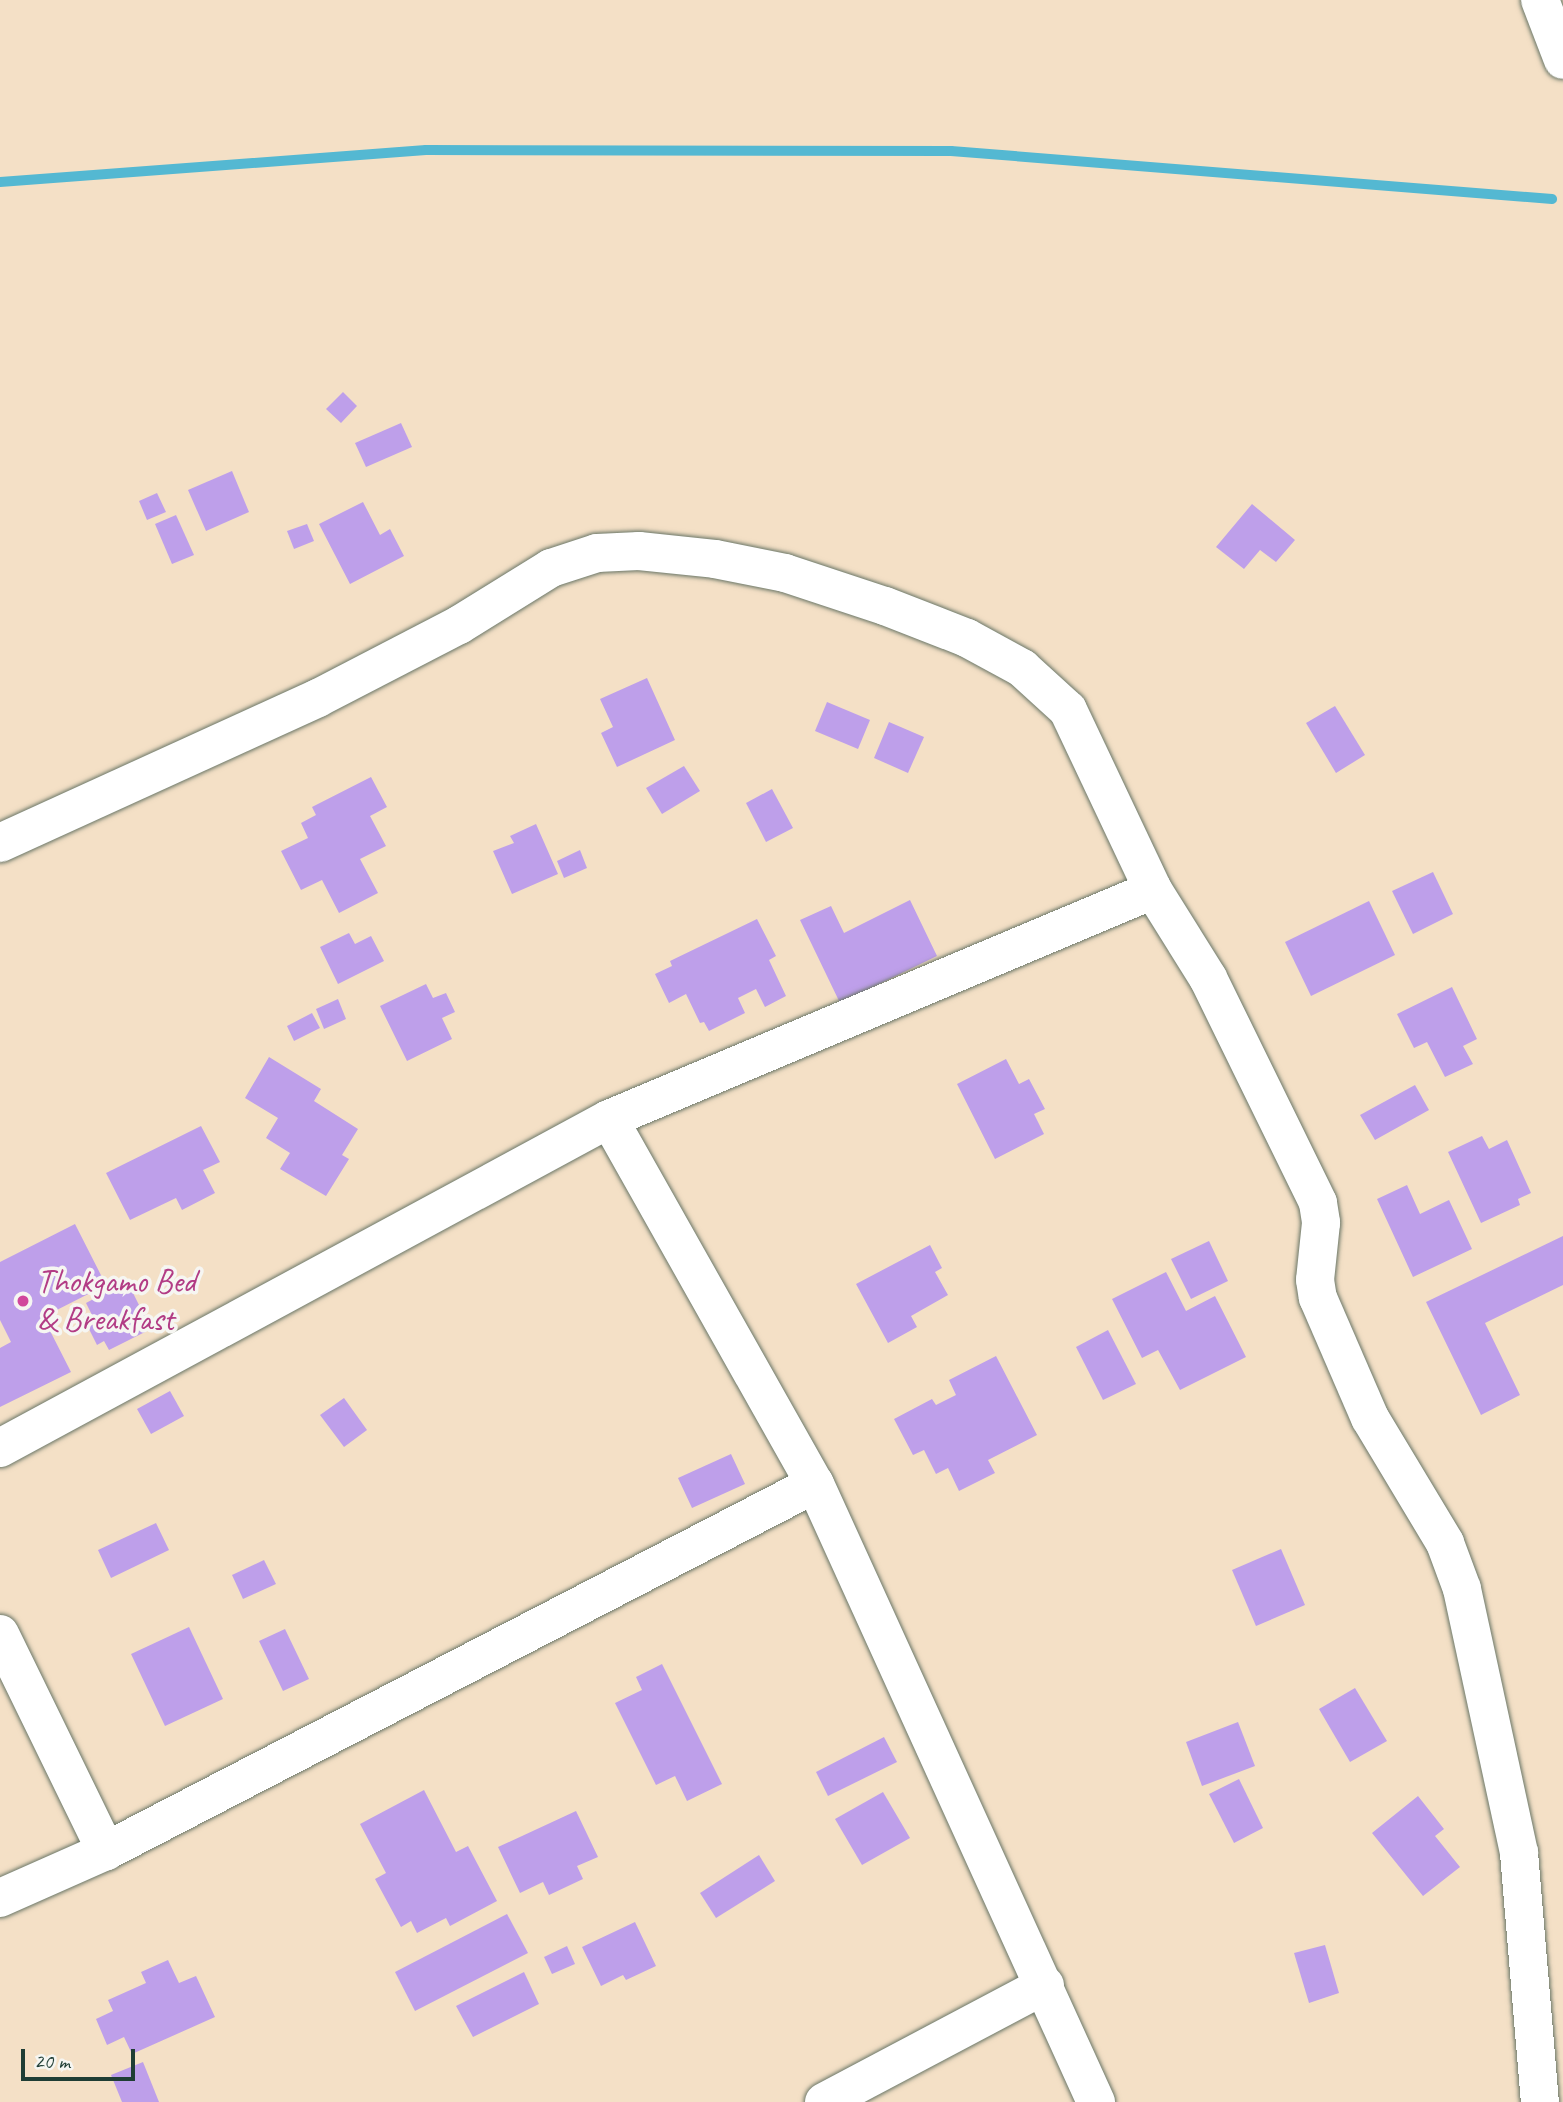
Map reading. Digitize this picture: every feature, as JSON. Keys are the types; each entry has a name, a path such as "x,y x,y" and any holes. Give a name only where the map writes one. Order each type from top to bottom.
{"main road":[{"path":"1539,0 1563,60"},
{"path":"0,843 318,698 459,625 551,568 597,553 639,551 715,559 785,573 885,606 967,638 1022,667 1068,710 1153,890 1208,978 1318,1203 1321,1223 1315,1280 1318,1298 1370,1418 1446,1543 1462,1589 1518,1853 1540,2102"},
{"path":"0,1448 609,1119 1153,890"},
{"path":"609,1119 815,1484 1097,2102"},
{"path":"0,1898 106,1851 815,1484"},
{"path":"0,1634 106,1851"},
{"path":"824,2102 1045,1985"}],"building":[{"path":"343,392 357,406 341,423 326,409"},
{"path":"401,423 412,447 366,467 355,443"},
{"path":"232,471 249,512 206,531 188,490"},
{"path":"157,493 166,512 147,520 139,501"},
{"path":"363,502 380,535 390,529 404,556 350,584 319,524"},
{"path":"1252,504 1295,540 1276,562 1260,550 1244,569 1216,547"},
{"path":"176,515 194,555 172,564 155,524"},
{"path":"307,524 314,541 294,549 287,531"},
{"path":"647,678 675,740 617,767 601,733 613,727 600,699"},
{"path":"827,702 870,720 858,749 815,731"},
{"path":"1335,706 1365,755 1336,773 1306,723"},
{"path":"889,722 924,737 908,773 874,758"},
{"path":"684,766 700,791 662,814 646,788"},
{"path":"371,777 387,807 370,816 386,846 360,859 378,893 339,913 322,880 301,890 281,851 308,838 301,823 316,815 312,807"},
{"path":"772,789 793,828 766,842 746,803"},
{"path":"536,824 558,874 512,894 493,851 514,843 510,836"},
{"path":"580,850 587,868 564,878 557,861"},
{"path":"1433,872 1453,914 1413,934 1392,891"},
{"path":"910,900 937,956 840,1003 800,920 831,906 844,933"},
{"path":"1369,901 1395,955 1311,996 1285,942"},
{"path":"757,919 776,956 769,960 786,996 765,1007 756,989 738,998 745,1013 709,1031 704,1022 700,1023 686,994 669,1003 655,974 672,966 670,961"},
{"path":"349,933 355,944 371,936 384,961 338,984 320,947"},
{"path":"426,984 433,998 446,993 455,1012 442,1018 452,1039 407,1061 380,1006"},
{"path":"1452,987 1477,1039 1463,1046 1473,1064 1445,1077 1427,1042 1414,1048 1397,1014"},
{"path":"338,999 346,1019 324,1029 316,1009"},
{"path":"312,1013 320,1028 294,1041 287,1026"},
{"path":"269,1057 321,1089 314,1101 358,1129 342,1155 349,1159 326,1196 280,1169 290,1153 266,1138 278,1118 245,1098"},
{"path":"1006,1059 1019,1084 1029,1079 1045,1109 1034,1114 1044,1134 995,1159 957,1084"},
{"path":"1415,1085 1429,1110 1375,1140 1360,1115"},
{"path":"201,1126 220,1162 203,1170 215,1193 182,1210 176,1198 130,1220 106,1173"},
{"path":"1482,1136 1489,1149 1507,1140 1531,1193 1518,1199 1520,1205 1481,1223 1448,1152"},
{"path":"1407,1185 1420,1214 1449,1200 1472,1249 1413,1277 1377,1199"},
{"path":"75,1224 106,1285 43,1317 71,1372 0,1407 0,1348 11,1342 0,1320 0,1262"},
{"path":"1563,1236 1563,1285 1485,1323 1520,1395 1481,1415 1426,1302"},
{"path":"1209,1241 1228,1281 1191,1299 1171,1259"},
{"path":"930,1245 942,1268 935,1272 948,1295 911,1316 917,1327 888,1343 856,1284"},
{"path":"1166,1272 1186,1311 1215,1296 1246,1357 1180,1390 1158,1350 1142,1358 1112,1299"},
{"path":"127,1281 151,1329 109,1350 104,1341 97,1345 88,1327 96,1323 86,1303"},
{"path":"1108,1330 1136,1384 1103,1400 1076,1347"},
{"path":"996,1356 1037,1435 988,1460 995,1473 959,1491 948,1468 936,1474 924,1450 913,1455 894,1419 932,1399 936,1405 956,1395 949,1380"},
{"path":"170,1391 184,1416 151,1434 137,1409"},
{"path":"344,1398 367,1430 344,1447 320,1415"},
{"path":"731,1454 745,1484 692,1508 678,1478"},
{"path":"156,1523 169,1550 111,1578 98,1550"},
{"path":"1281,1549 1305,1605 1256,1626 1232,1570"},
{"path":"264,1560 276,1584 243,1599 232,1575"},
{"path":"189,1627 223,1699 165,1726 131,1654"},
{"path":"285,1629 309,1679 283,1691 259,1641"},
{"path":"662,1664 722,1784 687,1801 675,1776 656,1785 615,1703 642,1690 636,1677"},
{"path":"1355,1688 1387,1741 1350,1762 1319,1709"},
{"path":"1238,1722 1255,1766 1202,1786 1186,1742"},
{"path":"884,1737 897,1762 828,1796 816,1772"},
{"path":"1239,1779 1263,1828 1234,1843 1209,1794"},
{"path":"424,1790 456,1852 468,1846 497,1901 450,1926 446,1918 417,1933 411,1921 401,1927 375,1879 386,1873 360,1824"},
{"path":"883,1792 910,1838 862,1865 835,1819"},
{"path":"1418,1796 1444,1829 1435,1836 1460,1867 1423,1896 1372,1833"},
{"path":"576,1811 598,1857 577,1866 583,1879 549,1895 543,1882 520,1893 498,1847"},
{"path":"759,1855 775,1881 716,1918 700,1893"},
{"path":"507,1914 528,1953 415,2011 395,1972"},
{"path":"635,1922 656,1966 626,1980 623,1975 601,1986 582,1947"},
{"path":"1325,1945 1339,1993 1309,2003 1294,1953"},
{"path":"567,1946 575,1964 552,1974 544,1957"},
{"path":"168,1960 179,1983 196,1976 215,2017 132,2054 124,2037 107,2045 96,2019 113,2011 108,2000 146,1983 141,1972"},
{"path":"524,1972 539,2004 473,2037 456,2006"},
{"path":"143,2062 159,2102 122,2102 111,2075"}],"waterway":[{"path":"0,182 426,150 951,151 1552,199"}],"place":[{"name":"Thokgamo Bed & Breakfast","path":"23,1301"}]}
